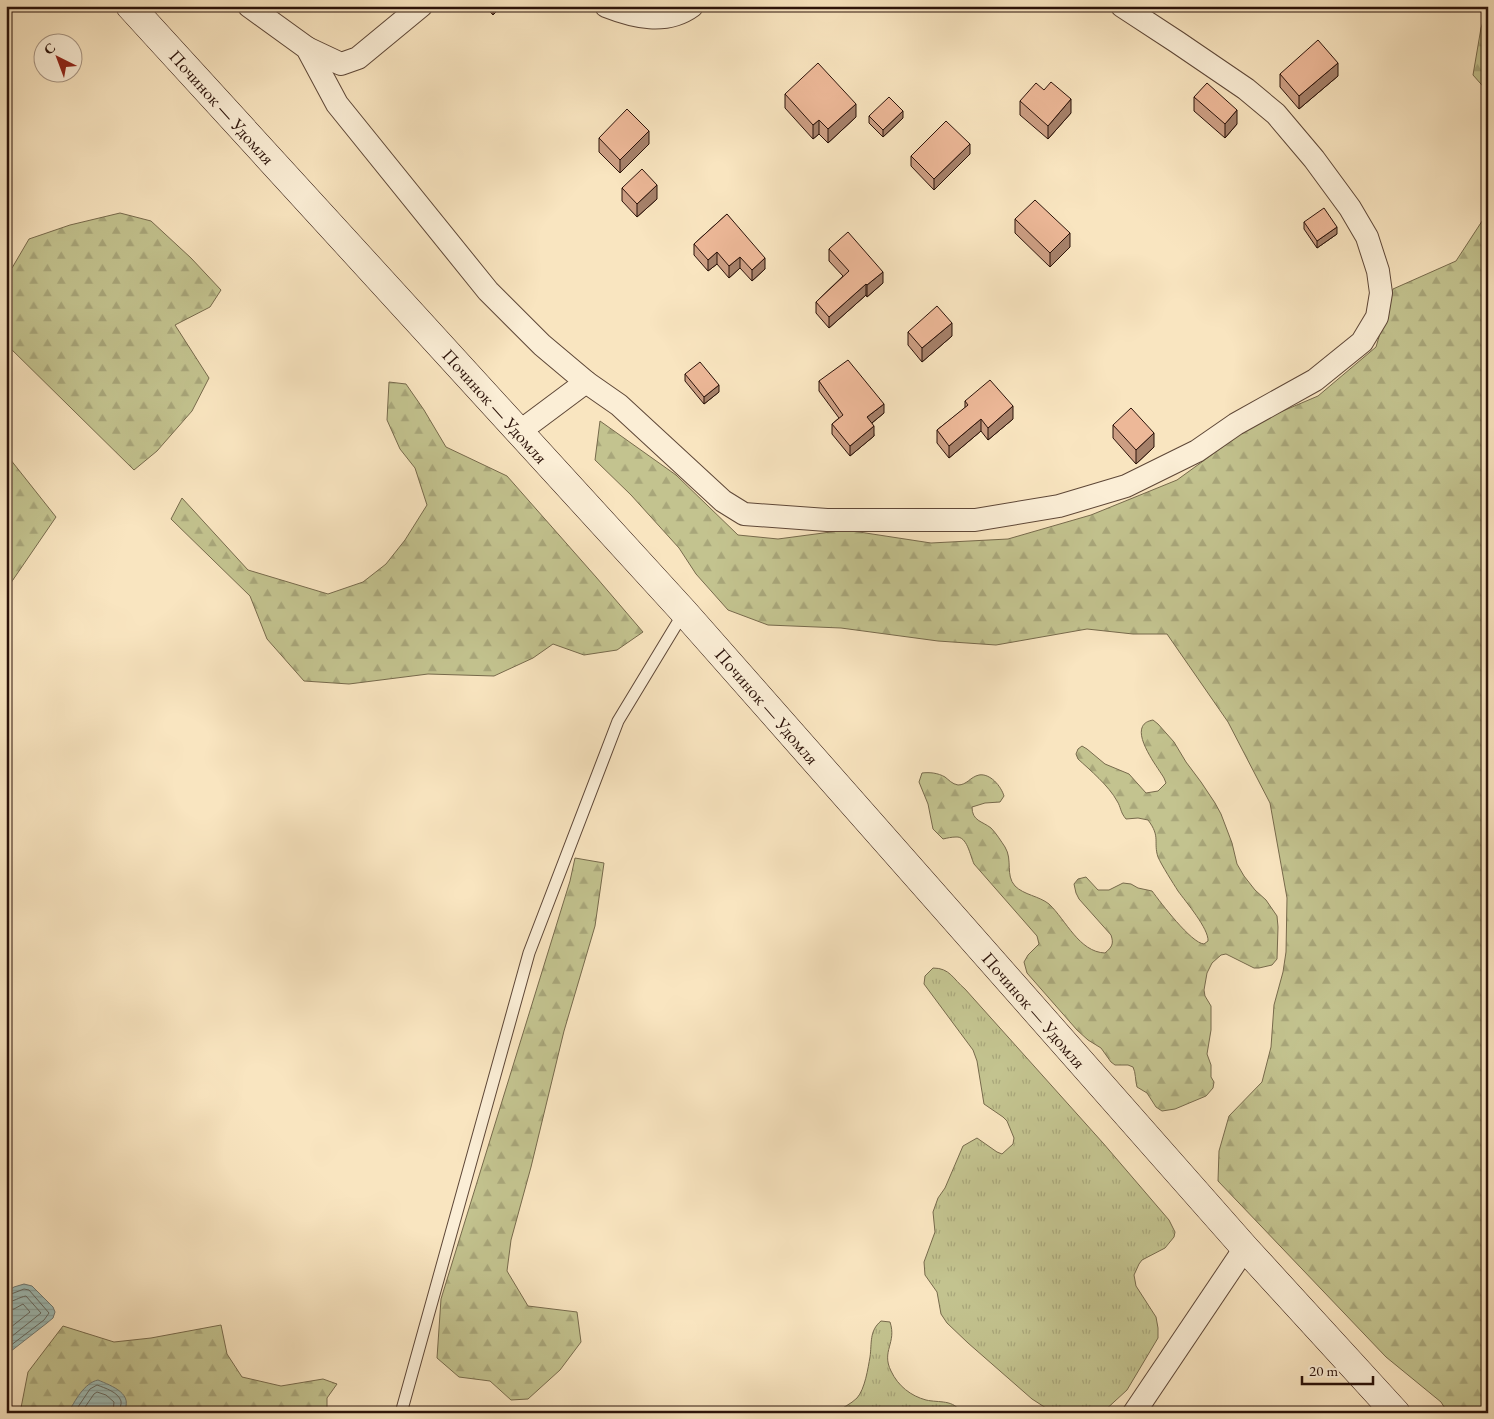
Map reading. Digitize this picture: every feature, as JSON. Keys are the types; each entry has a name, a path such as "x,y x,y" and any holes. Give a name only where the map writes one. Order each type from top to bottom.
{"main road":[{"name":"Починок — Удомля","path":"130,6 684,612 1244,1248 1396,1413"}],"street":[{"path":"250,6 307,48 340,64 358,58 421,6"},
{"path":"606,6 624,13 648,18 666,17 683,13 692,6"},
{"path":"307,48 337,104 488,291 542,345 586,382 619,404 723,501 744,514 827,520 976,520 1059,506 1126,486 1198,451 1236,424 1315,380 1362,342 1377,317 1382,293 1378,271 1367,237 1350,208 1314,159 1276,114 1246,90 1122,6"},
{"path":"519,432 586,382"},
{"path":"1134,1413 1244,1248"}],"lane":[{"path":"401,1413 529,953 618,721 684,612"}],"green space":[{"path":"1488,6 1488,92 1473,75 1481,28"},
{"path":"1488,212 1488,1377 1483,1383 1488,1393 1488,1413 1448,1413 1441,1402 1386,1357 1218,1181 1219,1151 1229,1116 1262,1082 1271,1047 1274,1005 1286,952 1287,898 1270,803 1228,722 1167,634 1133,634 1087,629 996,645 938,641 841,628 768,625 728,610 696,574 679,548 631,495 595,460 600,421 676,475 738,535 778,539 846,530 931,543 1008,539 1091,515 1177,480 1257,422 1318,396 1376,347 1393,289 1456,261"},
{"path":"120,213 151,221 191,258 221,290 210,307 175,325 209,378 192,411 157,451 134,470 6,344 6,270 12,268 29,239 70,225"},
{"path":"389,382 406,384 446,447 507,476 643,632 617,650 584,655 553,644 533,658 494,676 428,674 349,684 304,681 267,639 250,596 171,519 182,498 248,570 328,594 363,582 386,564 405,540 427,505 415,468 400,449 387,420"},
{"path":"6,456 56,517 6,590"},
{"path":"1153,720 1174,742 1215,803 1232,843 1237,864 1244,876 1266,900 1277,916 1278,927 1277,959 1272,965 1254,968 1226,954 1221,955 1212,963 1207,973 1204,990 1211,1006 1211,1030 1207,1054 1211,1065 1211,1077 1214,1082 1213,1088 1206,1096 1175,1109 1162,1111 1156,1107 1147,1093 1137,1087 1133,1067 1115,1065 1111,1062 1101,1048 1077,1030 1027,973 1024,962 1039,944 1037,936 974,864 968,847 963,840 956,837 943,839 933,829 928,804 919,782 922,773 937,774 958,785 964,784 979,775 991,778 1004,796 1000,802 985,803 972,807 972,812 978,820 991,828 1005,847 1009,857 1012,882 1023,891 1049,904 1080,941 1088,947 1105,953 1111,947 1112,941 1111,935 1079,899 1076,893 1074,884 1078,879 1086,877 1098,890 1109,890 1123,883 1152,891 1184,930 1198,942 1204,944 1208,941 1205,930 1178,891 1158,857 1156,835 1148,820 1138,818 1126,819 1114,795 1078,759 1076,754 1082,746 1105,764 1129,774 1146,793 1158,791 1166,783 1150,756 1142,737 1142,729 1145,723"},
{"path":"575,858 604,863 595,926 564,1031 511,1240 507,1271 528,1306 577,1312 581,1342 560,1370 528,1399 511,1400 490,1381 459,1377 437,1358 441,1299 570,881"},
{"path":"933,968 939,968 947,972 965,989 1103,1143 1169,1220 1175,1232 1174,1237 1165,1248 1142,1260 1134,1275 1136,1286 1156,1317 1158,1338 1127,1390 1102,1413 1060,1413 1046,1408 1032,1399 947,1323 941,1314 937,1292 925,1275 924,1262 935,1232 933,1212 963,1146 977,1138 1002,1154 1013,1144 1014,1138 1007,1121 984,1104 977,1061 973,1050 924,984 925,976"},
{"path":"881,1321 890,1322 892,1329 888,1364 897,1381 915,1396 926,1400 946,1402 954,1405 961,1413 834,1413 852,1402 860,1394 867,1372 874,1329"},
{"path":"221,1325 227,1354 242,1377 281,1386 323,1379 337,1384 327,1398 327,1413 20,1413 28,1372 63,1326 114,1342 151,1338"}],"water":[{"path":"24,1284 32,1286 53,1307 55,1312 53,1318 6,1355 6,1292"},
{"path":"98,1380 115,1388 124,1396 126,1406 123,1413 68,1413 84,1389"}],"building":[{"path":"1318,40 1338,63 1299,96 1280,74"},
{"path":"818,63 856,104 828,129 819,120 813,125 785,94"},
{"path":"1051,82 1071,99 1048,126 1020,101 1036,83 1044,90"},
{"path":"1207,83 1237,110 1225,124 1194,97"},
{"path":"889,97 903,111 883,130 869,116"},
{"path":"627,109 649,131 620,160 599,138"},
{"path":"946,121 970,144 934,179 911,156"},
{"path":"642,169 657,185 637,204 622,188"},
{"path":"1035,200 1070,233 1050,253 1015,219"},
{"path":"1324,208 1337,227 1317,241 1304,222"},
{"path":"727,214 765,258 752,270 740,257 729,266 717,252 708,260 694,244"},
{"path":"848,232 883,272 866,284 829,317 816,302 849,271 829,249"},
{"path":"937,306 952,323 922,348 908,332"},
{"path":"848,360 884,404 867,417 874,426 850,446 832,424 843,415 819,381"},
{"path":"700,362 719,385 704,397 685,374"},
{"path":"990,380 1013,406 988,428 981,419 949,446 937,430 968,405 965,401"},
{"path":"1131,408 1154,433 1136,450 1113,425"}]}
